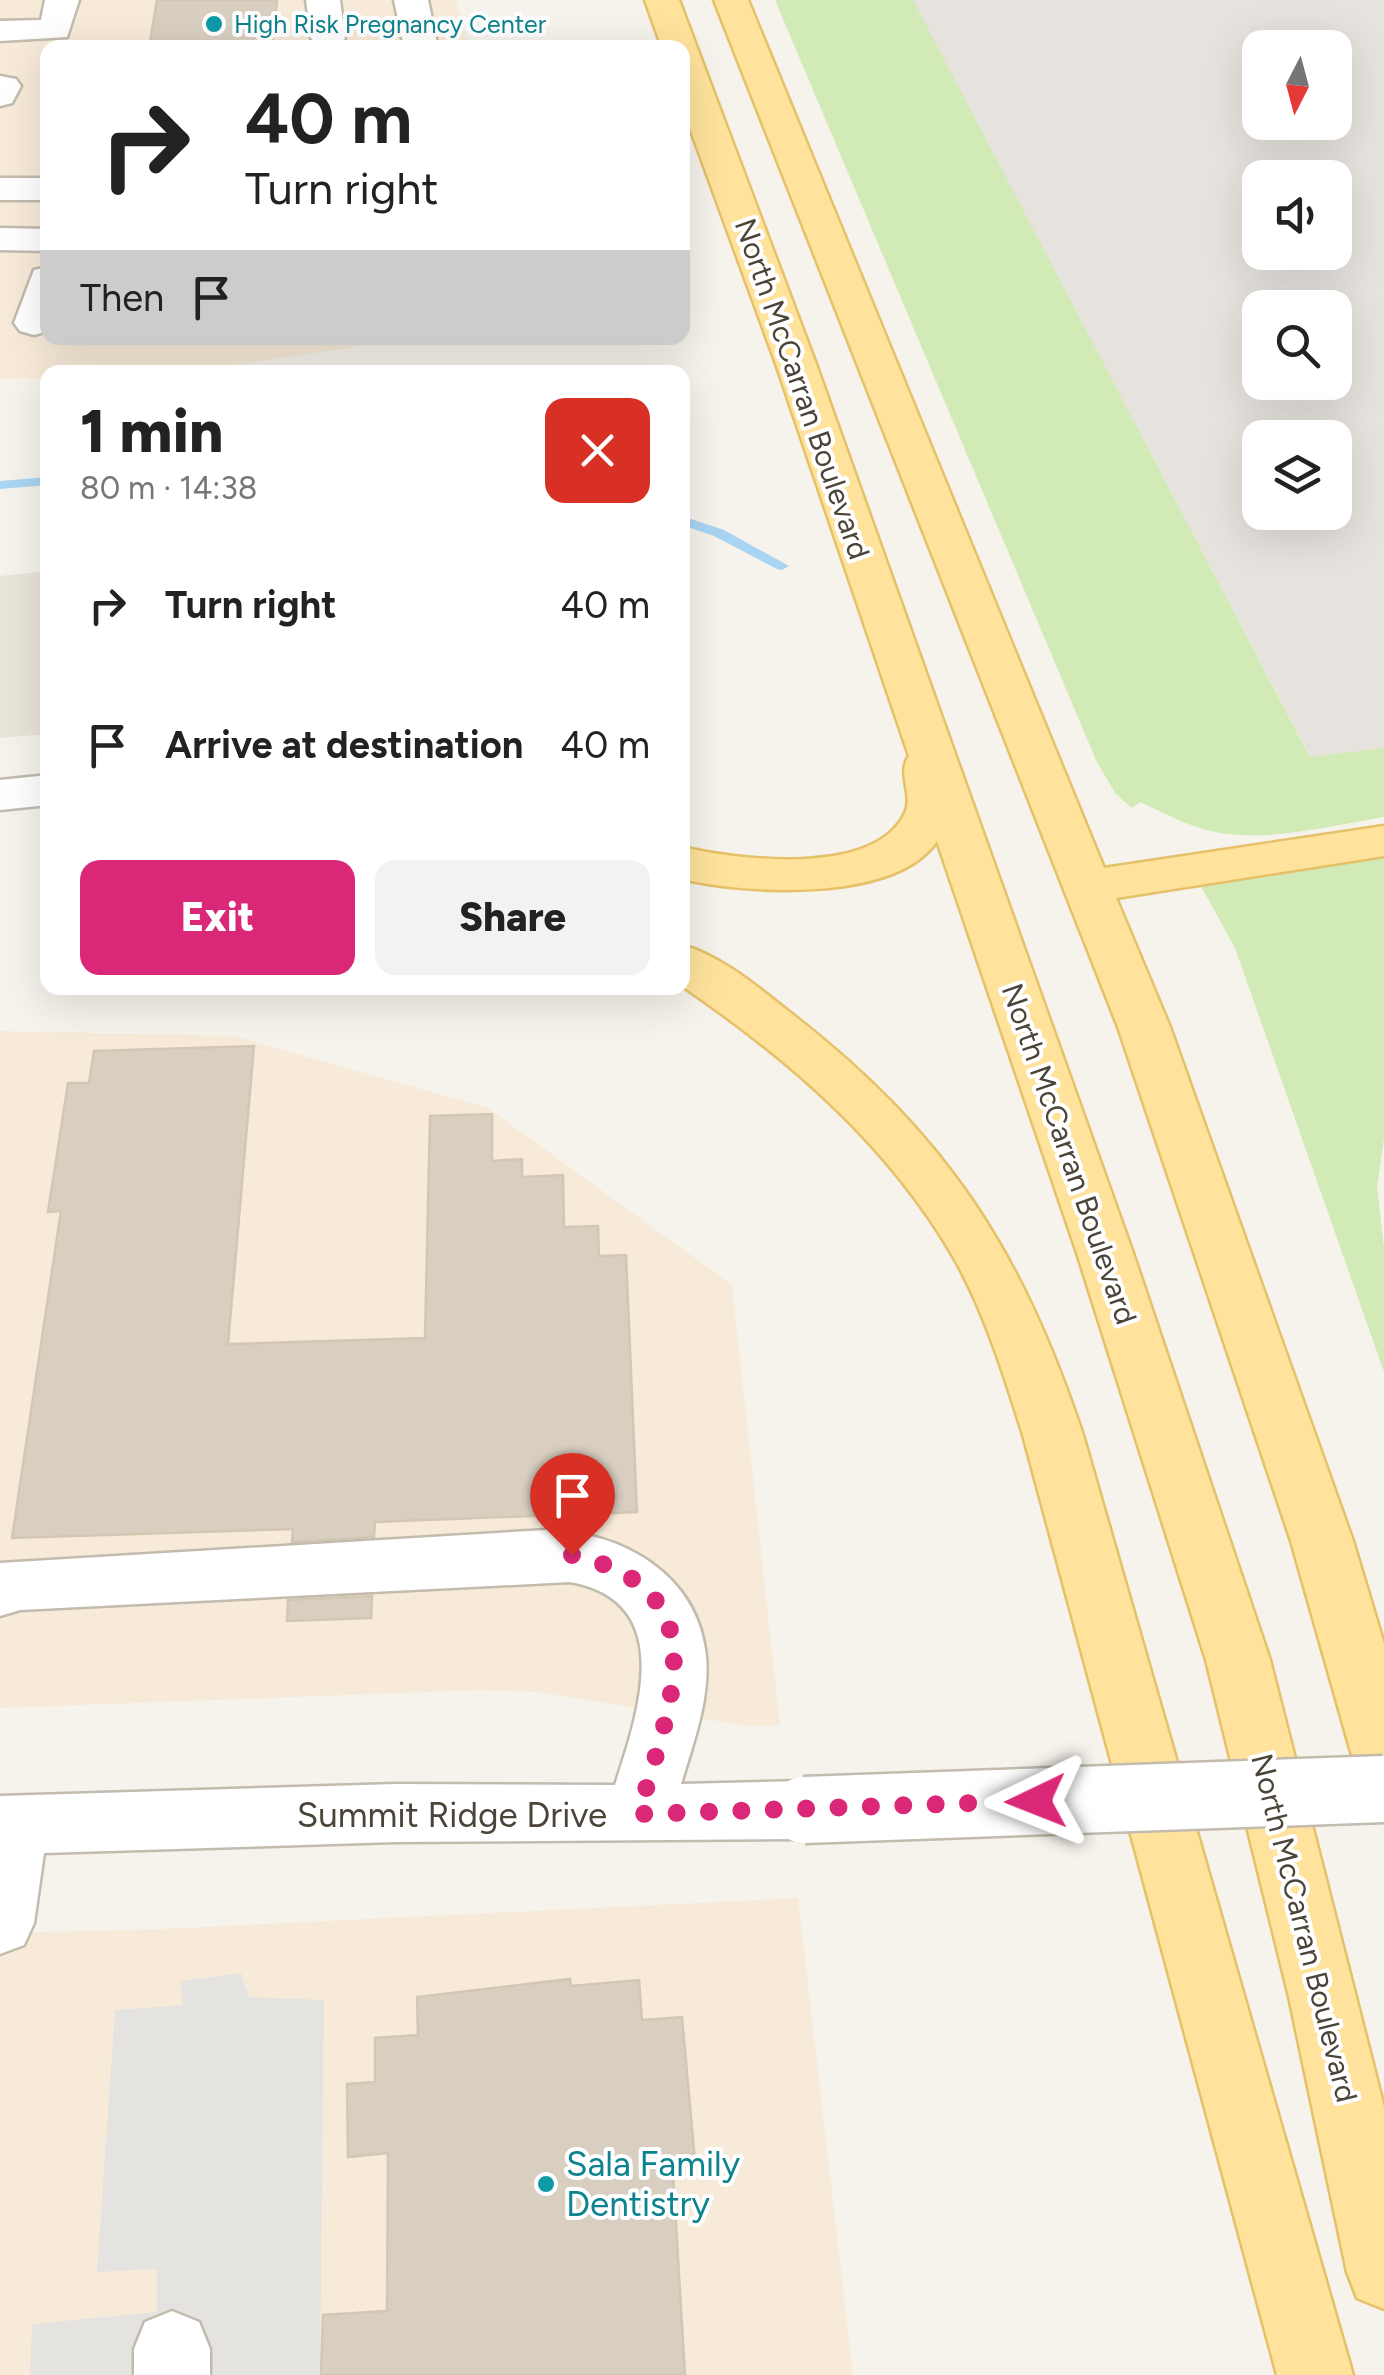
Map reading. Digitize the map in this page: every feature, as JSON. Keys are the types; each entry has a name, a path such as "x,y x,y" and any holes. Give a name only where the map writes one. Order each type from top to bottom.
{"main road":[{"path":"662,0 676,40"},
{"path":"732,0 928,497 1144,1027 1322,1541 1384,1752"},
{"name":"North McCarran Boulevard","path":"690,79 796,364 919,727 1105,1252 1238,1660 1324,1998 1384,2272"},
{"path":"690,864 756,875 813,873 867,864 904,850 924,830 933,806 919,727"},
{"path":"1088,886 1384,841"},
{"path":"690,967 805,1049 865,1105 929,1179 978,1250 1024,1344 1054,1435 1315,2375"}],"street":[{"path":"0,31 54,30 62,0"},
{"path":"322,0 328,38"},
{"path":"411,0 419,40"},
{"path":"0,86 4,86 0,96"},
{"path":"0,188 40,189"},
{"path":"0,240 40,240"},
{"path":"34,323 40,304"},
{"path":"0,794 40,791"},
{"path":"0,1592 10,1585 527,1556 572,1555 592,1560 642,1588 667,1618 675,1641 670,1696 639,1814"},
{"name":"Summit Ridge Drive","path":"7,1825 396,1813 804,1810 1384,1789"},
{"path":"0,1923 7,1825"}],"shaded area":[{"path":"0,0 456,0 467,40 40,40 40,345 359,345 234,365 40,365 40,378 0,379"},
{"path":"912,0 1384,0 1384,748 1311,758"},
{"path":"40,572 40,735 0,738 0,576"},
{"path":"0,1031 234,1036 488,1108 732,1285 780,1726 748,1726 536,1692 482,1690 0,1708"},
{"path":"798,1898 853,2375 0,2375 0,1933 162,1929"},
{"path":"241,1973 249,1997 324,2000 320,2375 30,2375 32,2324 157,2312 157,2269 97,2272 115,2010 182,2005 181,1981"}],"green space":[{"path":"775,0 913,0 1310,757 1384,748 1384,817 1286,833 1228,834 1194,826 1140,802 1132,808 1115,793 1096,760"},
{"path":"1384,858 1384,1139 1377,1187 1384,1247 1384,1372 1235,948 1201,886"}],"building":[{"name":"High Risk Pregnancy Center","path":"157,0 277,0 273,40 150,40"},
{"path":"254,1046 228,1344 425,1338 430,1116 492,1114 492,1161 522,1159 522,1177 563,1175 564,1227 598,1226 599,1256 626,1255 637,1512 375,1522 374,1537 292,1542 293,1529 12,1538 61,1211 48,1212 68,1083 89,1083 94,1051"},
{"path":"372,1596 371,1618 287,1621 288,1600"},
{"name":"Sala Family Dentistry","path":"570,1979 571,1986 639,1980 642,2020 682,2017 696,2172 673,2174 685,2375 321,2375 323,2315 387,2311 388,2153 348,2157 347,2084 375,2082 375,2038 418,2035 417,1997"}],"waterway":[{"path":"0,485 40,482"},
{"path":"690,523 719,533 782,566"}],"place":[{"name":"High Risk Pregnancy Center","path":"214,24"},
{"name":"Sala Family Dentistry","path":"546,2184"}],"route":[{"path":"572,1555 612,1568 642,1588 667,1618 675,1641 676,1664 670,1696 639,1814 1036,1801"}]}
